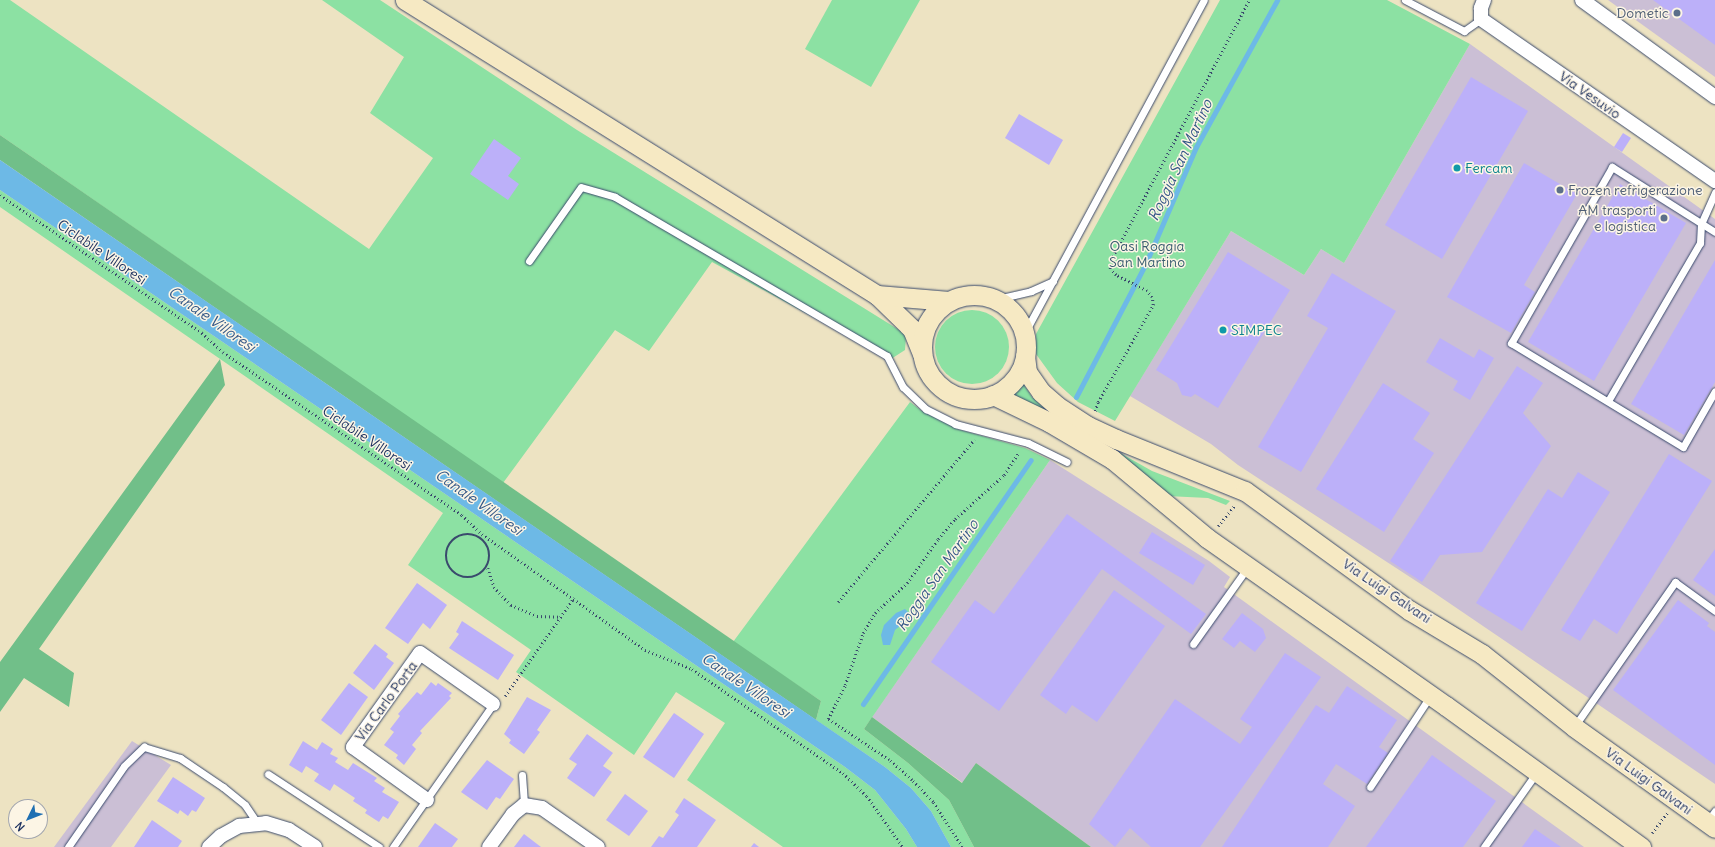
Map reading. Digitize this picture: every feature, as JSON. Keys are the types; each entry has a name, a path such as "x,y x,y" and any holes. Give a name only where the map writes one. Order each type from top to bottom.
{"main road":[{"path":"405,0 877,295 912,329 934,380 948,392 975,399 993,395 1014,380 1025,356"},
{"path":"877,295 949,301"},
{"path":"922,354 922,344 928,323 937,310 949,301 969,295 989,297 1005,305 1013,314 1024,334 1027,372 1041,392 1053,414"},
{"path":"993,395 1053,414 1112,459 1207,538 1431,695 1641,847"},
{"name":"Via Luigi Galvani","path":"1053,414 1088,426 1116,439 1245,490 1409,610 1482,654 1574,727 1713,824"}],"street":[{"path":"1481,20 1481,8 1484,0"},
{"path":"1582,0 1715,97"},
{"name":"Via Vesuvio","path":"1481,20 1715,181"},
{"name":"Via Carlo Porta","path":"427,800 353,747 420,653 493,704"},
{"path":"489,847 513,814 524,805 542,808 598,847"},
{"path":"210,847 221,836 238,826 266,823 289,830 315,847"}],"lane":[{"path":"1024,334 1204,0"},
{"path":"1405,0 1464,31 1481,20"},
{"path":"1715,232 1612,167 1511,343 1683,446 1715,391"},
{"path":"529,261 581,187 615,197 887,356 903,387 926,409 955,424 1028,443 1066,462"},
{"path":"1608,401 1700,243 1701,224 1715,192"},
{"path":"989,297 1006,297 1031,291 1053,281"},
{"path":"1193,644 1248,567"},
{"path":"1574,727 1675,582 1715,611"},
{"path":"1370,787 1431,695"},
{"path":"393,847 493,704"},
{"path":"68,847 124,766 144,747 180,758 245,805 258,824"},
{"path":"1484,847 1537,771"},
{"path":"268,774 379,847"},
{"path":"522,775 524,805"}],"path":[{"path":"1094,416 1098,402 1153,305 1152,297 1147,291 1116,275 1110,269 1111,260 1250,0"},
{"name":"Ciclabile Villoresi","path":"0,195 202,333 223,352 462,515 482,534 645,650 692,669 843,773 867,796 904,847"},
{"path":"838,602 982,430"},
{"path":"962,847 933,802 912,780 889,760 828,719 845,685 863,633 875,613 907,583 951,524 996,483 1018,453 1028,443"},
{"path":"488,568 481,575 472,579 454,575 445,559 446,549 458,536 468,534 477,536 484,541 489,549 488,568 494,587 511,605 536,616 560,617"},
{"path":"493,704 502,701 574,598"}],"shaded area":[{"path":"1608,0 1715,0 1715,77"},
{"path":"1470,44 1715,219 1715,784 1433,592 1238,465 1211,444 1130,396 1231,231 1304,275 1321,249 1344,263"},
{"path":"1050,460 1209,561 1230,577 1224,587 1584,847 1091,847 976,763 963,783 872,717"},
{"path":"132,741 171,765 111,847 54,847"}],"green space":[{"path":"0,0 10,0 369,249 433,158 370,113 404,57 322,0 380,0 577,130 904,333 906,336 905,350 891,359 884,356 712,262 649,351 615,330 503,483 0,135"},
{"path":"832,0 920,0 871,87 805,49"},
{"name":"Oasi Roggia San Martino","path":"1220,0 1387,0 1470,44 1344,263 1321,249 1304,275 1231,231 1115,421 1078,402 1057,383 1036,354 1036,334"},
{"path":"0,135 821,701 816,720 0,160"},
{"path":"0,190 845,767 875,790 906,829 917,847 783,847 687,780 725,723 676,692 634,755 516,672 531,650 408,565 443,513 0,207"},
{"path":"965,310 979,310 993,316 1003,326 1009,340 1007,361 1003,368 993,378 979,384 965,384 951,378 941,368 935,354 935,340 941,326 951,316"},
{"path":"220,359 225,385 39,649 74,673 69,707 24,678 0,712 0,662"},
{"path":"1022,382 1032,397 1046,410 1044,412 1010,395"},
{"path":"910,402 922,411 957,429 1025,448 1050,460 864,729 908,763 949,800 974,847 951,847 931,811 911,788 885,767 816,720 821,701 733,642"},
{"path":"1108,446 1152,471 1230,501 1226,505 1208,498 1167,496"},
{"path":"872,717 962,783 976,763 1091,847 974,847 949,800 908,763 864,729"}],"water":[{"name":"Canale Villoresi","path":"0,160 885,767 911,788 931,811 951,847 917,847 906,829 875,790 845,767 0,190"},
{"path":"905,609 909,613 909,619 895,630 890,645 883,645 881,635 884,625 896,613"}],"building":[{"path":"1653,0 1715,0 1715,45"},
{"name":"Fercam","path":"1471,77 1528,111 1442,259 1385,225"},
{"path":"1019,114 1063,140 1049,165 1005,138"},
{"path":"1623,133 1631,138 1622,152 1614,147"},
{"path":"494,139 521,158 508,176 519,184 508,200 470,174"},
{"path":"1524,163 1577,194 1524,285 1535,292 1511,333 1447,297"},
{"path":"1620,184 1686,223 1594,381 1528,342"},
{"name":"SIMPEC","path":"1228,252 1290,290 1218,408 1195,394 1191,397 1182,395 1177,383 1156,370"},
{"path":"1715,260 1715,382 1684,435 1631,404"},
{"path":"1332,273 1396,311 1301,472 1258,447 1328,328 1307,316"},
{"path":"1440,338 1474,358 1479,349 1494,358 1470,400 1453,390 1458,381 1426,362"},
{"path":"1517,366 1543,383 1523,413 1551,446 1482,552 1440,555 1422,582 1390,561"},
{"path":"1383,383 1430,413 1413,439 1434,453 1384,532 1316,489"},
{"path":"1669,454 1712,481 1617,634 1594,619 1580,641 1561,630"},
{"path":"1578,472 1610,492 1522,631 1476,603 1548,489 1562,498"},
{"path":"1067,514 1206,614 1191,634 1102,569 999,711 931,662 975,600 994,614"},
{"path":"1152,532 1205,565 1193,585 1139,553"},
{"path":"1715,549 1715,596 1693,580"},
{"path":"417,583 447,605 430,629 423,623 408,644 385,628"},
{"path":"1114,590 1165,626 1097,722 1072,705 1066,714 1040,695"},
{"path":"1678,600 1709,623 1707,626 1715,632 1715,765 1613,690"},
{"path":"1242,613 1263,629 1266,638 1255,652 1240,641 1234,648 1222,639"},
{"path":"462,621 514,655 498,680 449,648 459,634 456,632"},
{"path":"375,644 388,654 386,657 394,663 374,690 353,673"},
{"path":"1285,653 1321,677 1200,847 1151,847 1130,828 1115,847 1089,824 1175,699 1240,744 1252,727 1240,719"},
{"path":"431,682 436,686 438,683 452,693 449,696 451,698 420,731 422,733 412,745 416,749 404,765 396,758 398,755 384,745 394,732 390,729 400,716 398,714 417,692 421,695"},
{"path":"349,683 368,697 341,735 321,720"},
{"path":"1347,686 1397,720 1379,747 1388,753 1367,784 1336,764 1323,784 1355,806 1328,847 1222,847 1316,705 1329,713"},
{"path":"527,697 551,710 537,730 540,732 524,754 509,743 511,740 504,734"},
{"path":"674,713 704,734 674,778 643,757"},
{"path":"587,734 613,753 603,766 612,772 594,797 567,778 577,764 569,759"},
{"path":"303,741 317,750 322,742 333,749 330,754 338,758 335,762 348,770 353,763 377,778 374,781 385,788 382,792 399,802 388,819 383,816 379,822 365,813 367,810 353,801 355,798 334,784 330,791 314,781 319,774 306,766 302,773 289,765"},
{"path":"1432,755 1496,801 1463,847 1366,847"},
{"path":"487,760 514,779 500,799 496,797 487,810 461,792"},
{"path":"173,777 205,798 196,812 192,810 188,816 180,810 178,814 157,801"},
{"path":"625,794 648,811 629,836 606,820"},
{"path":"684,798 716,820 697,847 651,847 659,836 663,838 679,815 675,812"},
{"path":"152,820 182,841 178,847 134,847"},
{"path":"435,823 458,839 452,847 418,847"},
{"path":"1535,829 1561,847 1522,847"},
{"path":"524,834 541,847 514,847"},
{"path":"754,843 759,847 751,847"}],"waterway":[{"name":"Roggia San Martino","path":"1076,397 1145,265 1196,147 1277,0"},
{"name":"Roggia San Martino","path":"863,704 1031,460"}],"place":[{"name":"Dometic","path":"1677,13"},
{"name":"Fercam","path":"1457,168"},
{"name":"Frozen refrigerazione","path":"1560,190"},
{"name":"AM trasporti e logistica","path":"1664,218"},
{"name":"SIMPEC","path":"1223,330"}]}
